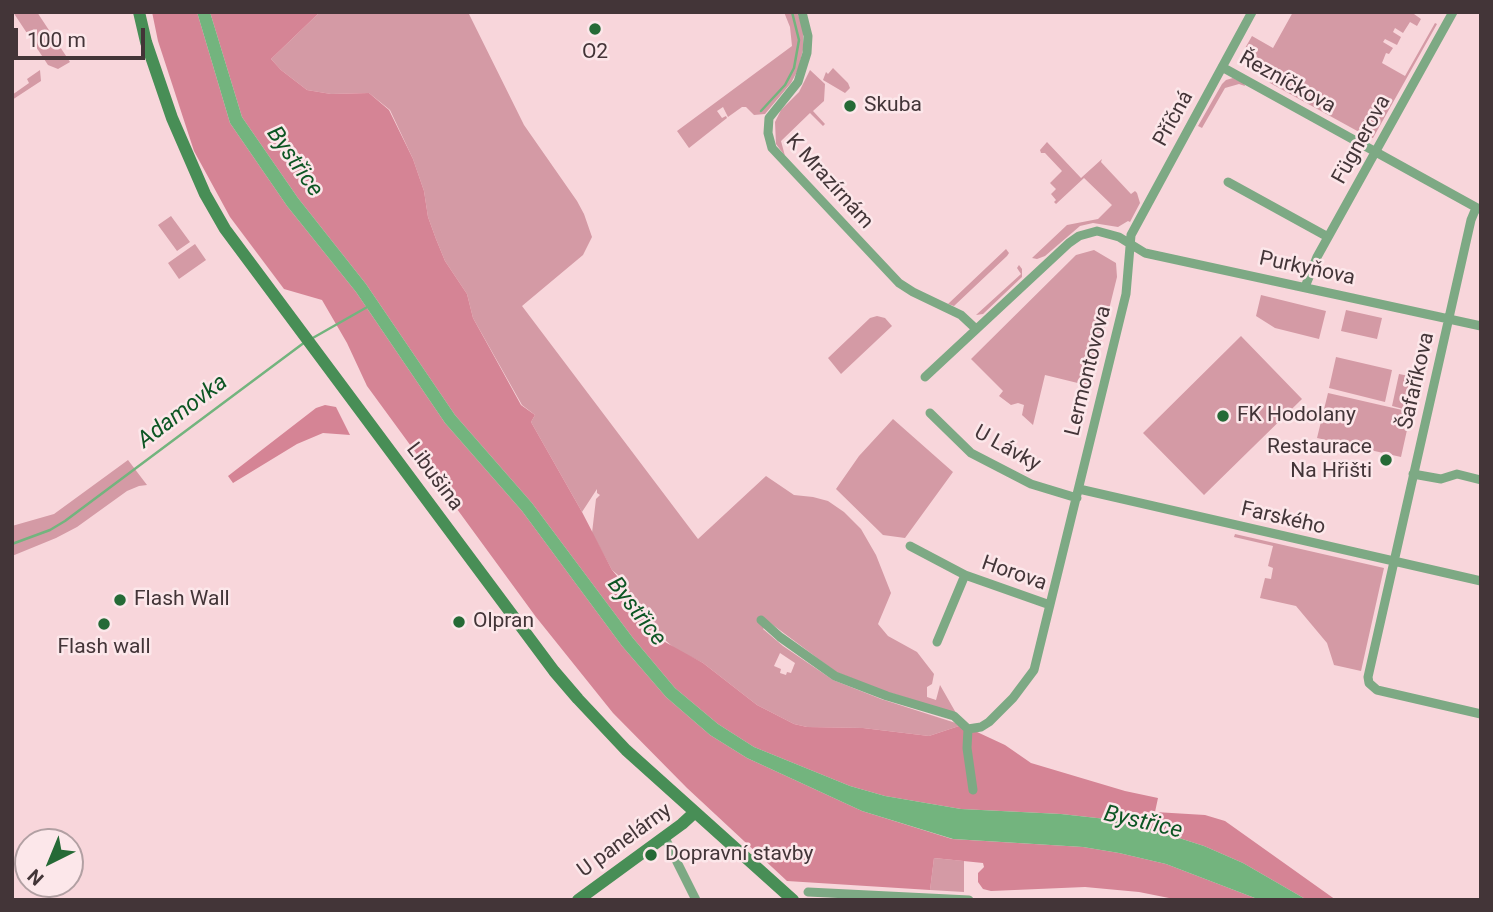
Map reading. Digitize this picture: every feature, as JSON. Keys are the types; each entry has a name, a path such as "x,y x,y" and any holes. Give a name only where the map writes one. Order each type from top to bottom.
{"street":[{"name":"Libušina","path":"139,12 164,98 205,194 225,229 554,671 601,725 694,813 793,900"},
{"name":"K Mrazírnám","path":"802,12 807,28 807,53 798,82 769,118 768,133 772,148 899,283 961,315 976,330"},
{"name":"Příčná","path":"1128,243 1133,229 1252,12"},
{"name":"Fügnerova","path":"1305,287 1309,272 1453,12"},
{"name":"Řezníčkova","path":"1222,67 1479,209"},
{"path":"1228,182 1328,237"},
{"name":"Šafaříkova","path":"1479,209 1471,220 1368,674 1369,683 1377,690 1481,714"},
{"path":"925,377 1079,236 1097,231 1119,237 1128,243"},
{"name":"Purkyňova","path":"1128,243 1145,253 1481,326"},
{"name":"Lermontovova","path":"968,729 981,727 989,722 1027,681 1036,663 1126,294 1128,243"},
{"name":"U Lávky","path":"930,413 971,453 1031,484 1078,494"},
{"path":"1413,474 1441,479 1457,474 1481,480"},
{"name":"Farského","path":"1078,494 1481,581"},
{"name":"Horova","path":"910,546 965,575 1051,605"},
{"name":"Horova","path":"937,642 965,575"},
{"path":"761,620 780,638 835,676 887,696 954,716 968,729 967,748 973,790"},
{"name":"U panelárny","path":"579,900 694,813"},
{"path":"664,836 696,900"},
{"path":"808,892 969,900"}],"shaded area":[{"path":"13,12 37,12 70,62 58,69 48,65"},
{"path":"152,12 197,12 230,123 287,206 356,292 445,423 522,511 622,646 666,697 710,735 747,758 862,811 952,839 1083,847 1119,853 1166,864 1260,900 1179,900 1139,892 1085,887 991,891 983,889 978,882 978,873 984,867 983,863 934,858 930,890 787,881 687,788 613,713 536,617 367,386 347,343 322,300 284,289 230,217 194,151 158,41"},
{"path":"197,12 210,12 242,117 298,198 366,284 455,415 532,503 633,638 675,688 718,724 754,747 850,786 885,796 961,809 1061,814 1115,820 1151,829 1204,846 1243,863 1307,900 1260,900 1166,864 1119,853 1083,847 953,839 862,811 747,758 710,735 666,697 622,646 522,511 445,423 356,292 287,206 230,123"},
{"path":"210,12 320,12 271,59 307,90 331,94 369,93 389,110 413,159 436,239 445,261 467,294 473,318 521,405 535,415 531,422 612,570 629,590 646,621 665,642 703,663 757,705 794,724 807,727 863,728 929,736 962,725 1005,745 1031,763 1158,798 1155,812 1205,815 1225,821 1336,900 1307,900 1243,863 1204,846 1115,820 1061,814 961,809 885,796 850,786 754,747 718,724 675,688 633,638 532,503 455,415 366,284 298,198 242,117"},
{"path":"320,12 468,12 524,125 577,201 592,237 583,255 522,306 698,539 766,476 794,495 828,501 844,512 861,529 876,555 891,593 878,624 888,636 917,652 934,674 932,684 927,687 927,697 936,700 940,685 956,713 884,691 836,672 769,622 763,629 833,680 881,699 962,725 929,736 863,728 807,727 794,724 757,705 703,663 675,649 652,628 618,575 612,570 592,533 596,499 600,495 597,489 582,512 531,422 535,415 522,405 473,318 467,294 445,261 436,239 413,159 390,110 369,93 331,94 307,90 271,59","holes":["780,653 795,663 791,673 787,672 786,675 774,666"]},
{"path":"784,12 797,12 803,28 803,50 798,70 791,83 765,114 754,115 746,107 742,107 728,117 723,107 717,111 722,118 727,118 689,148 677,131 792,46 790,27"},
{"path":"1293,12 1414,14 1421,19 1417,26 1410,22 1403,33 1395,28 1393,32 1401,37 1397,45 1385,39 1383,42 1393,48 1389,54 1386,53 1382,63 1405,76 1435,23 1437,24 1373,138 1270,83 1255,72 1258,58 1244,50 1252,36 1273,48"},
{"path":"833,68 848,83 850,88 845,93 823,80 826,72 828,74"},
{"path":"40,70 41,81 12,100 12,95 29,83 27,79"},
{"path":"810,70 825,84 824,101 813,111 825,124 823,126 810,113 781,141 785,156 776,144 775,122 781,110 799,92"},
{"path":"1233,78 1245,86 1239,84 1225,88 1202,128 1198,126 1222,84"},
{"path":"1047,142 1081,178 1102,159 1101,162 1131,194 1135,191 1137,193 1140,203 1130,222 1118,227 1093,223 1080,226 1045,256 1037,259 1032,258 1067,225 1098,219 1112,205 1084,178 1056,204 1051,194 1056,189 1050,183 1062,171 1045,153 1041,153 1040,150"},
{"path":"171,216 190,242 177,251 158,225"},
{"path":"195,244 206,260 179,279 168,263"},
{"path":"1006,249 1009,253 1007,256 954,306 948,304"},
{"path":"1094,250 1116,263 1117,277 1090,386 1045,375 1033,425 1022,415 1024,405 1011,405 999,396 1003,391 971,359 1076,255"},
{"path":"1019,265 1022,277 983,314 976,315 1021,274 1017,268"},
{"path":"1261,295 1326,311 1319,339 1275,328 1256,316"},
{"path":"1346,310 1382,318 1377,339 1341,331"},
{"path":"870,318 885,318 892,326 841,374 828,358"},
{"name":"FK Hodolany","path":"1241,336 1302,399 1204,495 1143,433"},
{"path":"1336,357 1392,370 1385,402 1329,388"},
{"path":"1399,374 1419,378 1411,411 1392,406"},
{"path":"1328,393 1411,412 1401,457 1317,438"},
{"path":"325,405 336,407 350,435 323,433 297,444 233,483 228,476 316,408"},
{"path":"893,419 953,472 905,538 883,535 836,489 859,456"},
{"path":"128,460 147,485 127,491 77,527 12,556 12,526 54,514"},
{"path":"1235,534 1384,568 1361,671 1334,665 1327,643 1296,606 1260,598 1265,578 1271,579 1273,568 1268,566 1273,546 1234,537"},
{"path":"934,858 964,861 964,892 930,890"}],"waterway":[{"path":"761,111 785,85 794,68 799,40 792,12"},
{"name":"Adamovka","path":"311,339 369,306"},
{"name":"Adamovka","path":"12,544 50,530 65,521 305,342"}],"place":[{"name":"O2","path":"595,29"},
{"name":"Skuba","path":"850,106"},
{"name":"FK Hodolany","path":"1223,416"},
{"name":"Restaurace Na Hřišti","path":"1386,460"},
{"name":"Flash Wall","path":"120,600"},
{"name":"Olpran","path":"459,622"},
{"name":"Flash wall","path":"104,624"},
{"name":"Dopravní stavby","path":"651,855"}],"water label":[{"name":"Bystřice","path":"294,162"},
{"name":"Bystřice","path":"636,612"},
{"name":"Bystřice","path":"1143,823"}]}
